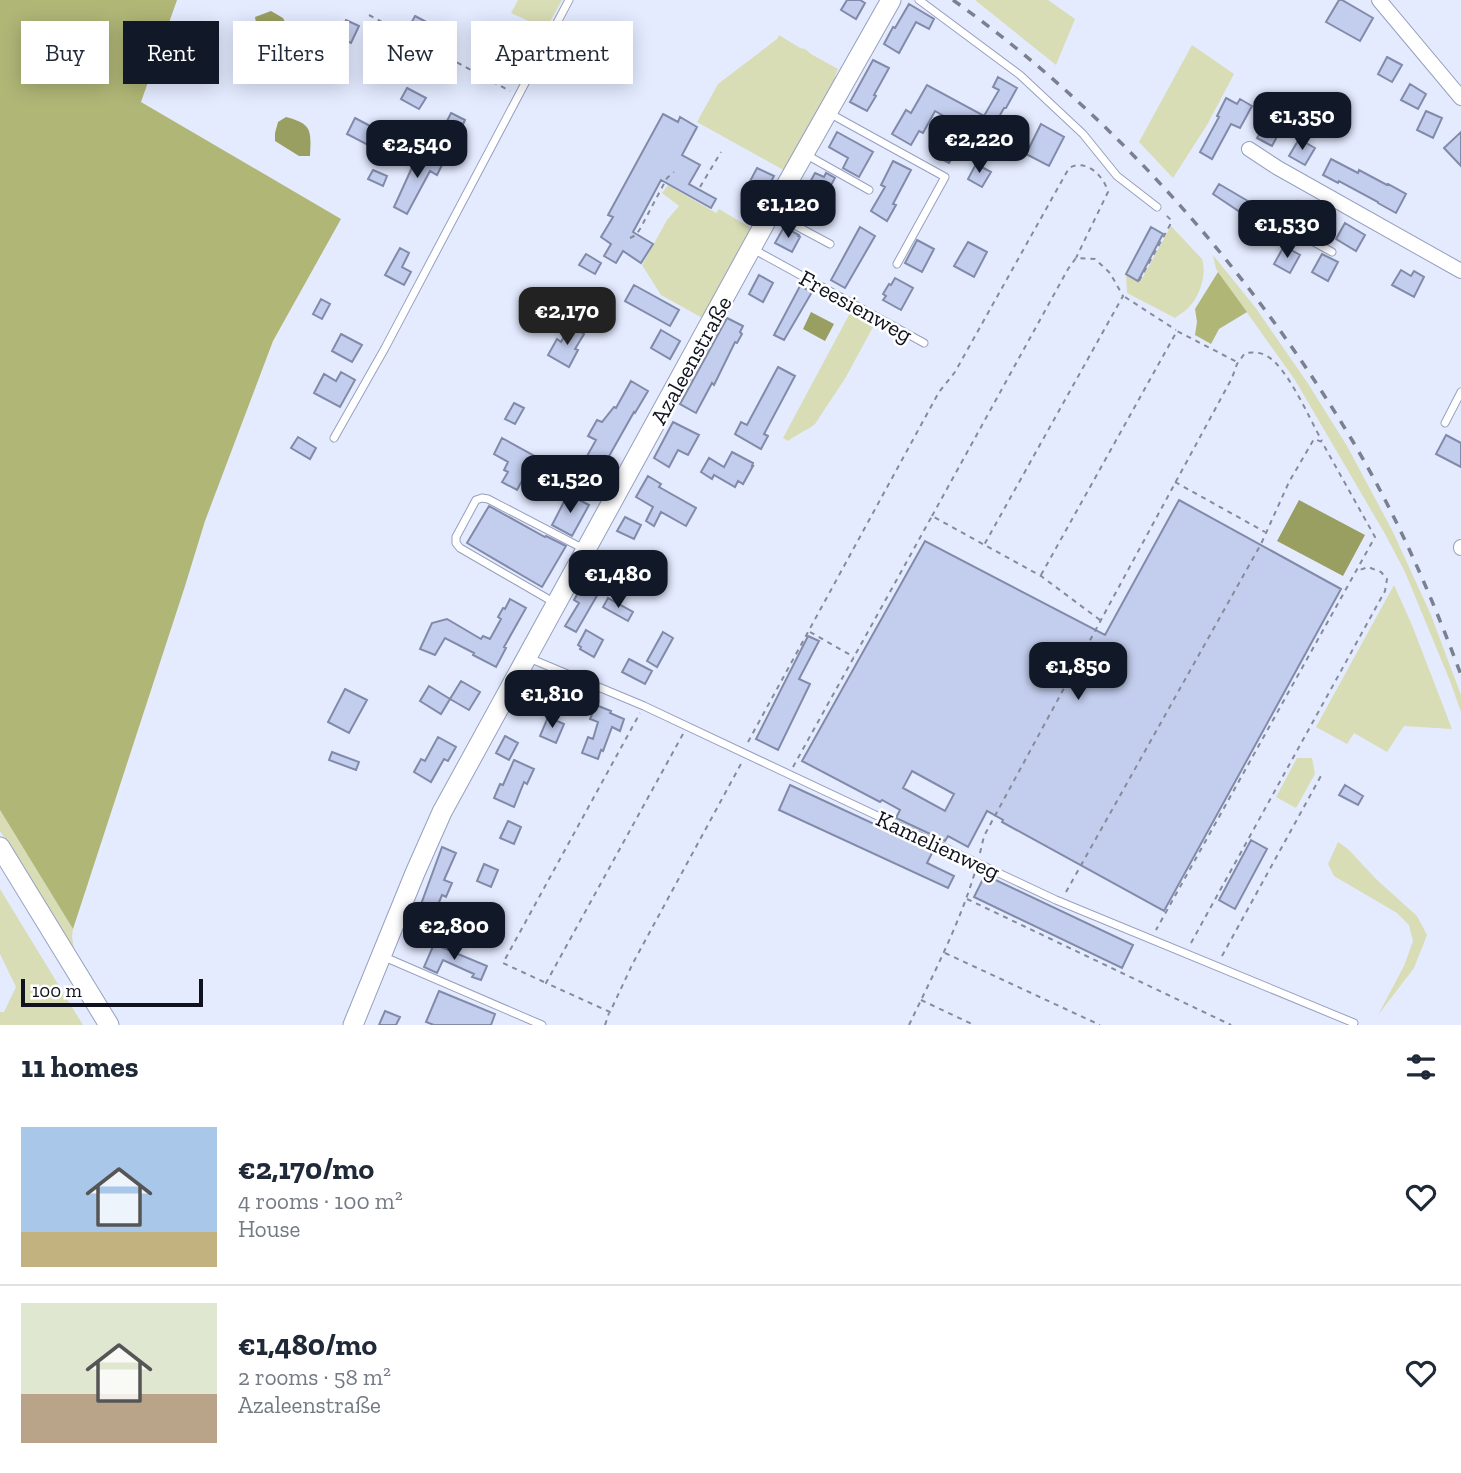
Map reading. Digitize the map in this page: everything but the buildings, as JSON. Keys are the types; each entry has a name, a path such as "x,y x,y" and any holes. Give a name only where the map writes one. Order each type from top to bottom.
{"street":[{"name":"Azaleenstraße","path":"353,1025 442,812 891,0"},
{"path":"1380,0 1461,98"},
{"path":"1249,149 1461,271"},
{"path":"0,846 108,1025"}],"lane":[{"path":"334,438 569,0"},
{"path":"919,0 1020,75 1083,134 1117,176 1157,207"},
{"path":"828,112 945,177 897,264"},
{"path":"805,153 869,190"},
{"path":"1332,253 1312,241 1335,200"},
{"path":"772,212 830,244"},
{"name":"Freesienweg","path":"752,249 924,343"},
{"path":"1445,423 1461,392"},
{"path":"556,603 460,548 456,537 477,500 482,498 586,550"},
{"name":"Kamelienweg","path":"527,657 644,706 1060,902 1354,1023"},
{"path":"381,956 542,1025"}],"path":[{"path":"369,15 519,96"},
{"path":"700,187 721,152"},
{"path":"605,1025 633,963 939,391 955,372 1069,168 1081,164 1106,181 1108,192 1076,258 789,775"},
{"path":"630,238 636,235 667,178 674,172"},
{"path":"1139,281 1170,225 1171,220 1157,207"},
{"path":"1076,258 1095,260 1110,273 1123,296 1177,331 1238,363"},
{"path":"984,545 1123,296"},
{"path":"1041,576 1177,331"},
{"path":"909,1025 967,899 984,835 1238,363 1245,353 1255,352 1267,357 1282,369 1375,537 1151,939"},
{"path":"1060,902 1266,532 1289,482 1314,439 1322,442"},
{"path":"1175,482 1266,532"},
{"path":"932,516 1041,576 1101,620"},
{"path":"1185,953 1385,591 1387,579 1381,572 1368,567 1356,571"},
{"path":"809,632 854,658"},
{"path":"610,1012 503,963 644,706"},
{"path":"546,983 687,727"},
{"path":"1217,966 1322,774"},
{"path":"967,899 1231,1025"},
{"path":"944,952 1100,1025"},
{"path":"921,1000 974,1025"}],"shaded area":[{"path":"0,0 177,0 170,21 123,21 123,84 147,84 141,102 341,219 273,341 205,521 73,929 0,810"},
{"path":"518,0 562,0 550,21 528,21 511,13"},
{"path":"975,0 1048,0 1075,19 1056,65"},
{"path":"271,11 284,21 256,21 255,17"},
{"path":"779,35 838,69 835,76 837,80 787,172 697,122 718,84"},
{"path":"1192,45 1234,74 1207,125 1173,178 1139,142"},
{"path":"286,117 306,126 310,135 310,156 299,156 275,141 278,122"},
{"path":"668,185 716,213 719,209 756,231 706,320 661,295 642,265 667,220 679,206 662,193"},
{"path":"1171,226 1202,259 1204,271 1196,297 1188,308 1175,318 1127,293 1126,274 1140,282"},
{"path":"1213,255 1255,307 1347,446 1392,530 1431,615 1461,695 1461,712 1405,572 1385,534 1295,380 1216,269"},
{"path":"1218,272 1247,312 1219,329 1211,344 1195,335 1195,309"},
{"path":"811,312 834,324 825,341 803,329"},
{"path":"850,313 873,327 846,377 815,424 788,441 783,438"},
{"path":"1299,500 1365,535 1343,576 1277,541"},
{"path":"1394,585 1452,729 1404,726 1387,752 1354,733 1347,744 1316,727"},
{"path":"1297,758 1312,758 1315,774 1296,808 1276,797"},
{"path":"0,810 73,929 74,950 0,831"},
{"path":"1338,842 1417,916 1427,935 1414,968 1378,1015 1404,966 1413,941 1409,925 1397,913 1334,876 1328,864"},
{"path":"0,889 83,1025 0,1025 0,1012 4,1012 16,987 0,954"}],"railway":[{"path":"953,0 1069,93 1123,145 1175,199 1269,316 1352,440 1383,497 1425,585 1461,675"}]}
